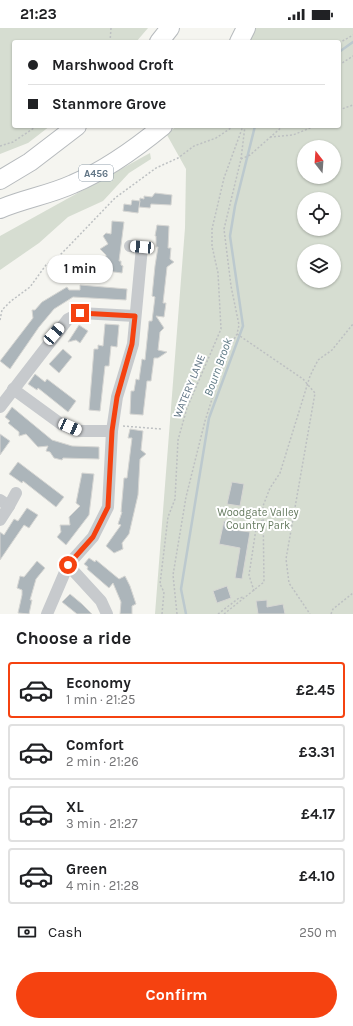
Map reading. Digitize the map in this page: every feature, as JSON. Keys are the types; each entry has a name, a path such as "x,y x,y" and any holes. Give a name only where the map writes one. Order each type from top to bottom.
{"highway":[{"path":"161,40 170,28"},
{"path":"240,40 246,28"},
{"path":"0,180 30,162 75,128"},
{"name":"A456","path":"0,209 72,185 96,173 139,145 160,128"}],"street":[{"path":"47,614 68,565 93,537 108,507 113,428 117,397 132,344 142,247 130,246"},
{"path":"0,407 68,320 80,313 135,316"},
{"path":"13,389 61,424 78,431 113,428"},
{"path":"0,520 4,503 16,493"},
{"path":"68,565 101,602 107,614"}],"path":[{"path":"110,40 111,28"},
{"path":"341,42 353,35"},
{"path":"341,64 353,56"},
{"path":"341,109 353,105"},
{"path":"0,146 13,142 34,128"},
{"path":"0,320 2,310 11,301 30,287 46,265 56,259 104,212 115,198 156,168 178,158 194,146 216,138 231,128"},
{"name":"WATERY LANE","path":"162,614 164,592 160,584 168,517 175,499 178,440 187,408 221,330 218,272 212,246 212,229 228,165 243,128"},
{"path":"177,614 174,575 186,497 205,420 227,352 238,334 239,325 231,286 224,229 243,158 244,128"},
{"path":"243,158 250,155 281,128"},
{"path":"270,137 293,135 310,128"},
{"path":"224,614 264,582 263,506 270,488 280,473 308,383 318,360 332,350 353,324"},
{"path":"238,334 308,383 315,393 286,559 289,583 310,614"},
{"path":"113,428 161,429"},
{"path":"254,590 249,575 256,529 263,519"},
{"path":"331,614 333,609 353,593"},
{"path":"218,614 239,598 246,597"}],"green space":[{"path":"0,28 148,28 138,40 12,40 12,128 47,128 28,143 0,154"},
{"name":"Woodgate Valley Country Park","path":"254,28 353,28 353,614 155,614 185,228 186,169 167,135 174,128 341,128 341,40 247,40"},
{"path":"150,153 151,159 129,173 103,201 68,217 39,243 0,270 0,236"}],"building":[{"path":"155,193 172,195 171,205 151,204 150,208 139,207 140,198 144,199 144,196 152,197"},
{"path":"132,200 140,201 138,213 123,211 124,204 131,205"},
{"path":"112,221 124,222 119,261 121,261 121,265 123,266 122,273 106,271 106,255 100,249 108,244 103,236 106,233 111,234"},
{"path":"157,225 169,226 168,248 171,248 170,259 174,262 167,267 163,303 166,303 164,317 156,316 164,328 160,332 158,350 167,352 158,358 154,358 151,381 147,381 143,415 130,414 131,391 134,391 136,379 139,380 142,359 145,360 149,321 152,321 155,297 152,296 158,247 156,247 155,236"},
{"path":"80,285 127,289 126,300 73,297 54,309 39,327 10,369 0,361 33,318 32,310 35,310 42,302 67,287 69,290 80,290"},
{"path":"105,324 119,325 117,347 111,346 109,366 105,366 100,411 89,410 94,349 98,349 98,345 103,346"},
{"path":"79,325 88,331 80,343 76,340 68,342"},
{"path":"63,349 72,357 59,373 49,364"},
{"path":"35,374 45,382 47,379 76,401 68,412 38,388 37,390 28,384"},
{"path":"12,407 52,440 72,446 99,447 99,459 63,458 62,460 54,458 50,452 46,451 48,446 38,447 26,434 19,436 19,432 8,423 10,421 5,417"},
{"path":"130,429 143,431 141,450 146,454 140,459 138,495 129,534 122,543 123,549 114,553 106,546 121,525 118,524 122,512 124,478 127,478 132,438 128,438"},
{"path":"0,434 10,441 0,455"},
{"path":"18,462 64,497 56,507 23,481 22,483 9,474"},
{"path":"82,473 94,474 89,515 66,545 57,537 61,532 60,525 70,525 69,517 80,506 76,503"},
{"path":"232,482 244,484 240,506 227,504"},
{"path":"27,508 38,515 29,528 24,525 0,560 0,532 4,535 14,519 18,521"},
{"path":"224,521 237,523 235,530 250,532 242,579 235,578 240,548 219,544"},
{"path":"89,558 95,562 96,560 119,579 125,576 136,604 132,606 132,614 120,614 121,602 113,583 109,588 87,569 88,567 84,564"},
{"path":"37,561 45,568 36,579 30,600 32,600 29,614 18,613 22,595 22,590 17,588 20,576 24,577"},
{"path":"227,586 231,598 217,603 213,591"},
{"path":"70,594 92,614 77,614 62,602"},
{"path":"267,600 267,607 283,604 285,614 258,614 256,601"}],"waterway":[{"name":"Bourn Brook","path":"341,51 353,42"},
{"name":"Bourn Brook","path":"186,614 181,589 209,418 243,326 230,236 235,206 254,128"}],"route":[{"path":"68,565 93,537 108,507 112,431 117,397 132,344 135,316 80,313"}]}
